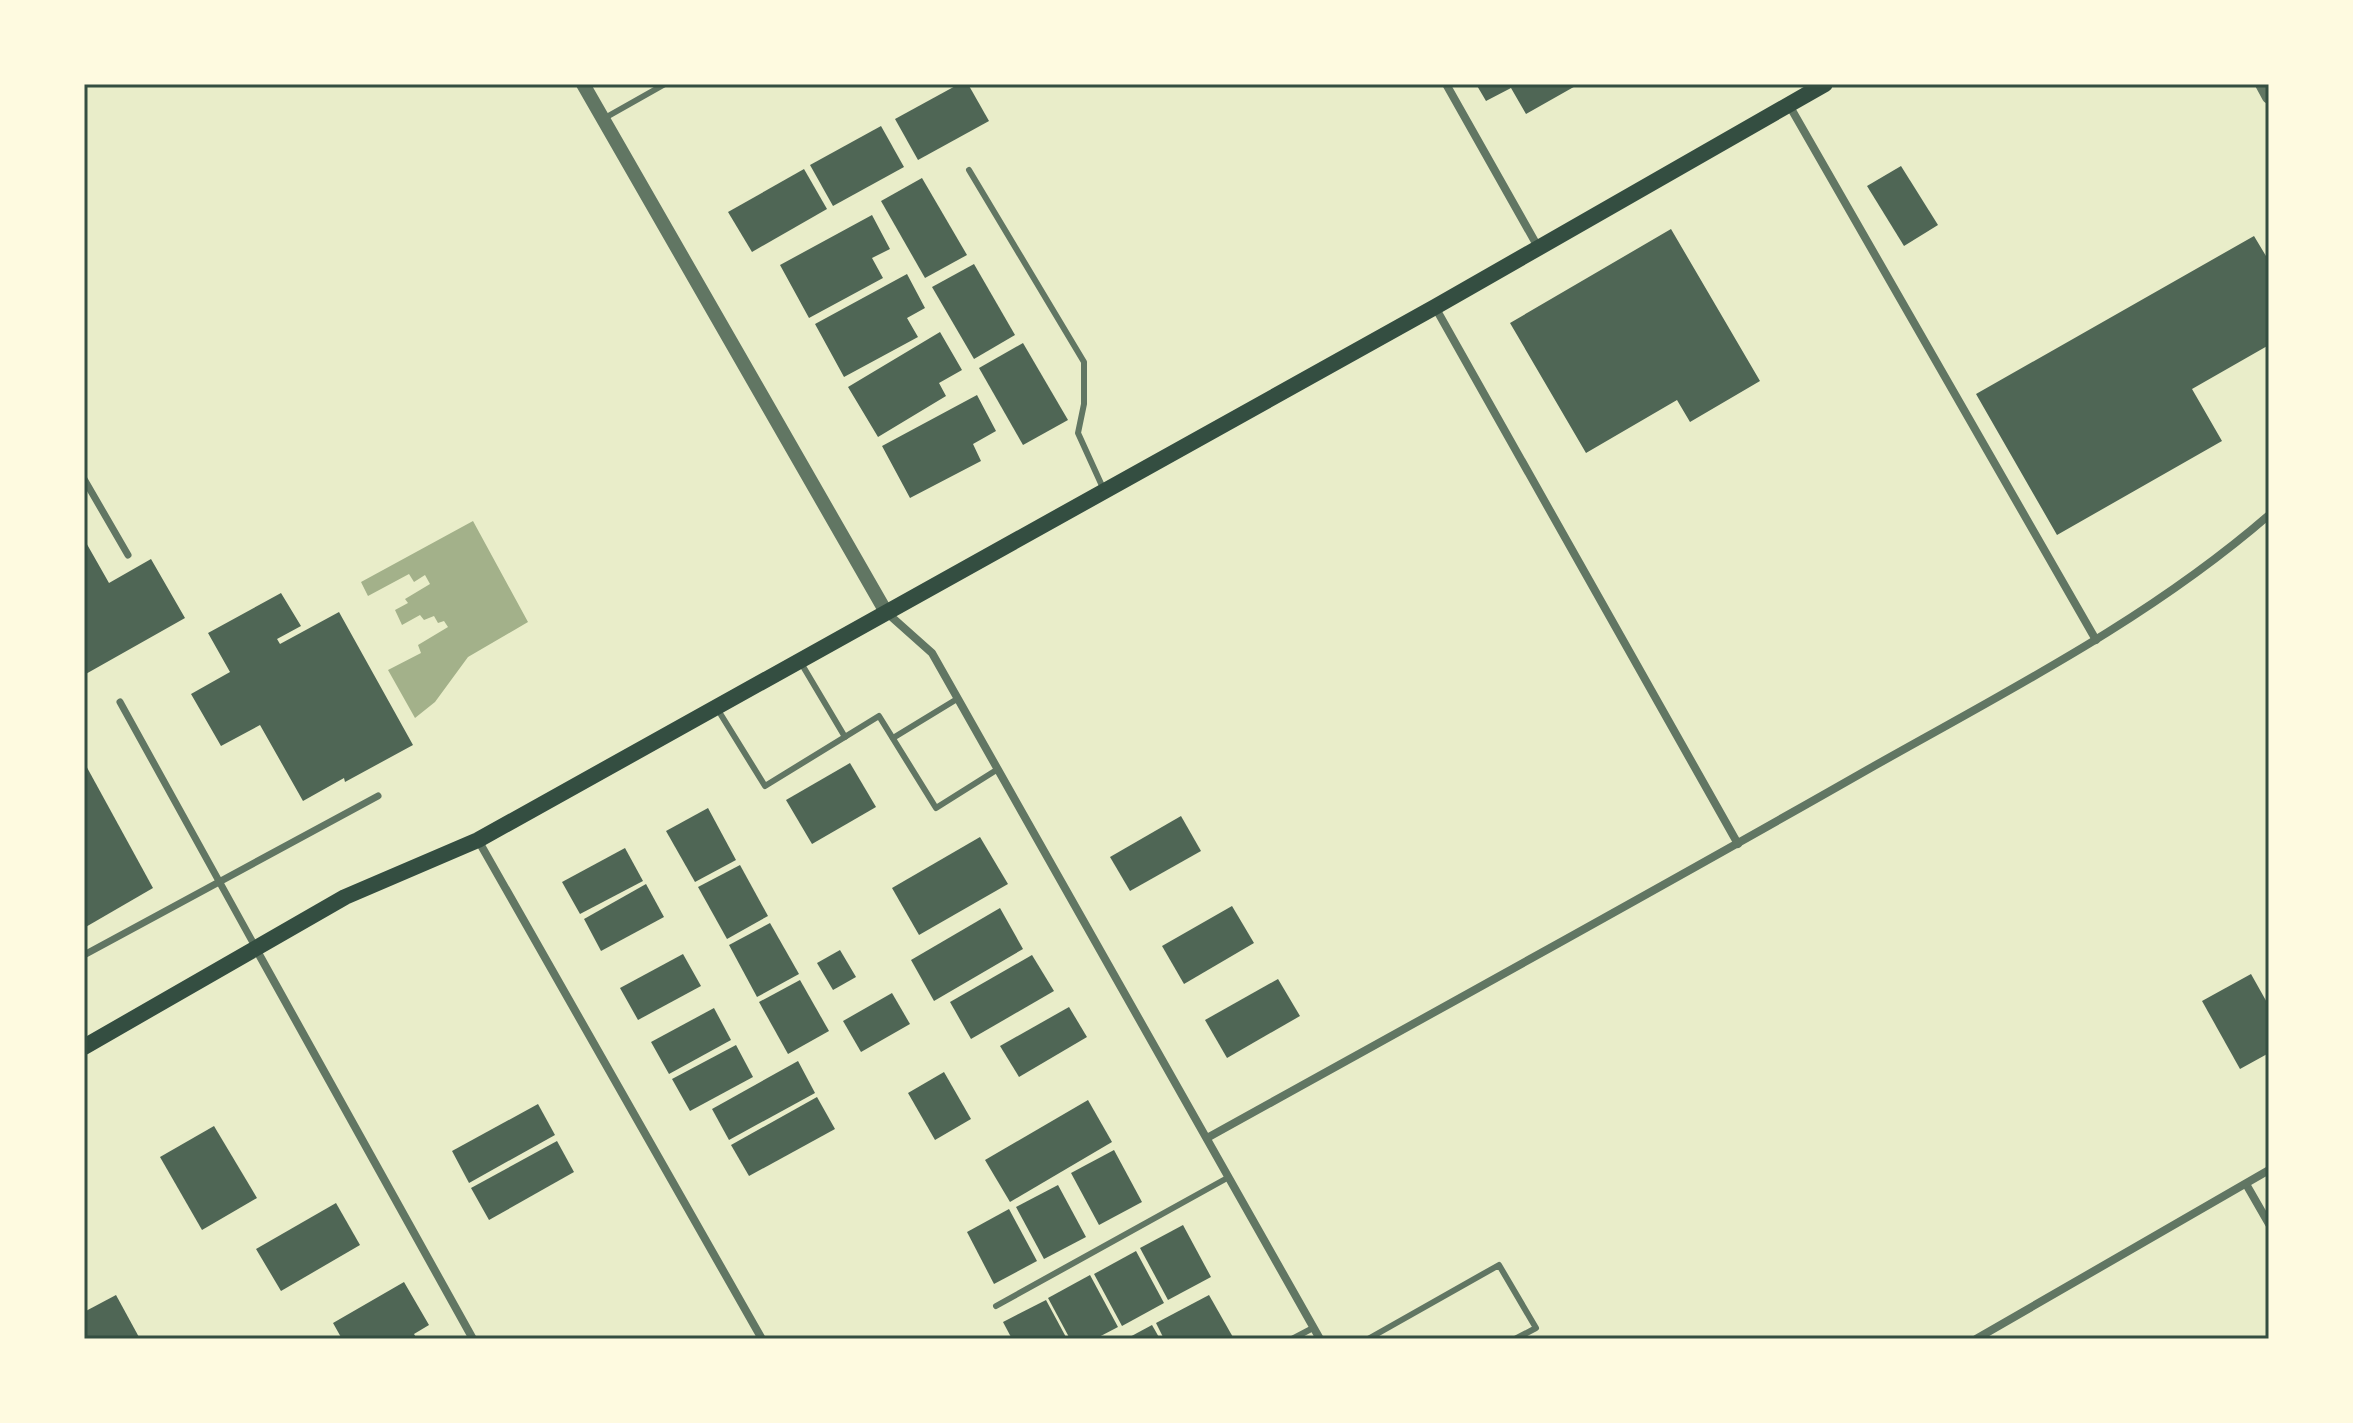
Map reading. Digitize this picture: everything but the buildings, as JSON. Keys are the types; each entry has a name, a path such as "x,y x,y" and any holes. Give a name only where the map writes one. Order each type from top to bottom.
{"main road":[{"path":"84,1047 345,897 478,840 1435,307 1825,84"}],"street":[{"path":"583,84 886,612 932,653 1320,1339"},
{"path":"1446,84 1538,247"},
{"path":"2262,84 2269,97"},
{"path":"1789,105 2096,640"},
{"path":"1435,307 1738,844"},
{"path":"84,479 128,555"},
{"path":"1207,1138 1738,844 2096,640 2173,591 2269,515"},
{"path":"120,702 473,1339"},
{"path":"84,955 378,796"},
{"path":"478,840 762,1339"},
{"path":"1976,1339 2269,1170"},
{"path":"2246,1184 2269,1224"}],"lane":[{"path":"603,119 665,84"},
{"path":"969,170 1084,362 1084,404 1078,433 1104,492"},
{"path":"799,660 845,737"},
{"path":"893,738 957,699"},
{"path":"716,707 765,786 879,716 936,808 998,769"},
{"path":"996,1306 1229,1177"},
{"path":"1368,1339 1499,1265 1536,1328 1515,1339"},
{"path":"1292,1339 1313,1328"}],"shaded area":[{"path":"473,521 528,622 468,657 435,702 415,718 388,670 421,653 418,645 448,627 444,621 438,623 434,616 424,620 420,615 402,625 395,610 408,603 405,599 430,584 425,575 414,582 409,574 368,596 361,582"}]}
